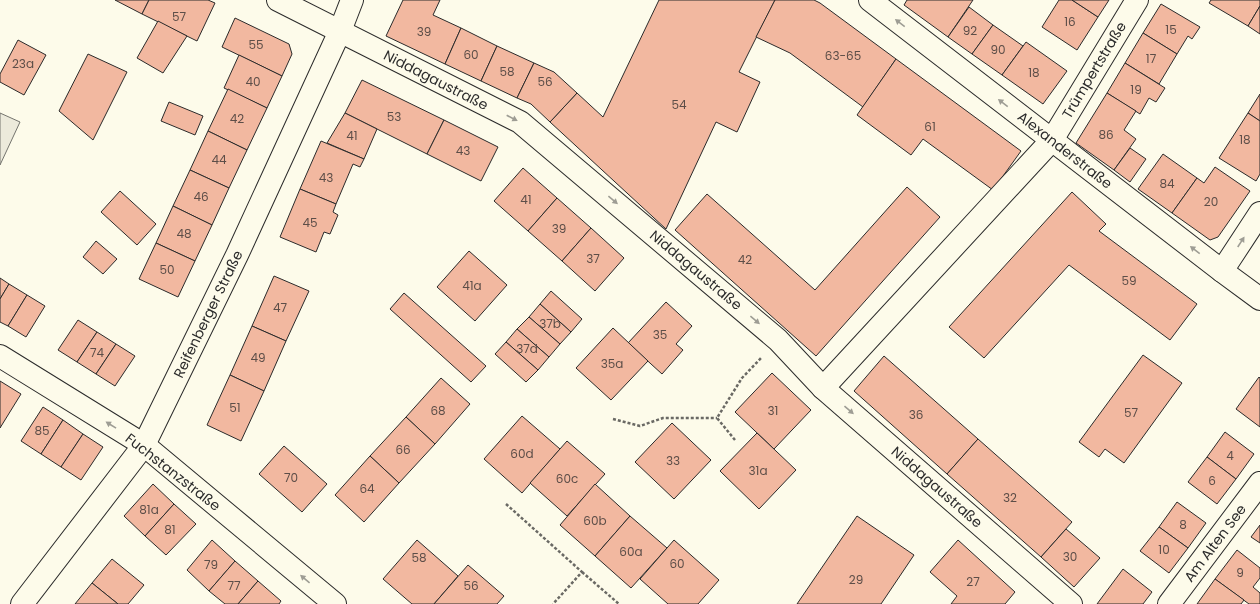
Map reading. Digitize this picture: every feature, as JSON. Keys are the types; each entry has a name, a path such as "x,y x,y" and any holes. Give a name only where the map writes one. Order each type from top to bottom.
{"street":[{"name":"Niddagaustraße","path":"278,0 520,122 778,340 823,388 1071,604"},
{"name":"Reifenberger Straße","path":"22,604 144,445 237,255 340,31 352,0"},
{"name":"Alexanderstraße","path":"870,0 1260,299"},
{"name":"Trümpertstraße","path":"823,388 1052,140 1137,0"},
{"path":"1222,271 1260,213"},
{"name":"Fuchstanzstraße","path":"0,356 144,445 335,604"},
{"name":"Am Alten See","path":"1169,604 1260,483"}],"path":[{"path":"717,418 742,378 778,340"},
{"path":"613,419 640,426 663,418 717,418"},
{"path":"717,418 735,440"},
{"path":"506,504 619,604"},
{"path":"553,604 582,572"}],"shaded area":[{"path":"0,113 20,122 0,165"}],"building":[{"path":"115,0 149,0 142,14"},
{"path":"149,0 208,0 215,3 197,41 142,14"},
{"path":"403,0 440,0 433,15 461,28 445,64 386,36"},
{"path":"659,0 775,0 739,72 760,82 737,132 716,122 666,229 550,122 577,93 603,117"},
{"path":"775,0 814,0 896,59 863,107 790,53 756,37"},
{"path":"907,0 973,0 948,37 904,5"},
{"path":"1059,0 1072,0 1098,17 1077,50 1042,27"},
{"path":"1072,0 1109,0 1098,17"},
{"path":"1211,0 1260,0 1260,6 1248,26 1209,3"},
{"path":"1161,4 1200,27 1192,39 1188,36 1177,54 1143,33"},
{"path":"1260,6 1260,34 1248,26"},
{"path":"969,7 993,25 972,54 948,37"},
{"path":"235,18 289,44 292,54 282,76 222,47"},
{"path":"158,21 187,36 163,73 137,58"},
{"path":"993,25 1023,46 1002,75 972,54"},
{"path":"461,28 497,46 481,81 445,64"},
{"path":"1143,33 1177,54 1159,84 1125,63"},
{"path":"18,40 46,55 24,95 0,82 0,74"},
{"path":"1026,42 1067,71 1043,104 1002,75"},
{"path":"497,46 534,63 517,98 481,81"},
{"path":"88,54 127,72 93,140 59,111"},
{"path":"239,55 282,76 267,108 224,88"},
{"path":"896,59 1021,151 993,190 923,139 911,155 857,115"},
{"path":"534,63 554,72 577,93 550,122 531,104 517,98"},
{"path":"1125,63 1165,88 1156,102 1149,98 1140,114 1107,93"},
{"path":"362,80 444,120 427,154 345,113"},
{"path":"228,89 267,108 247,150 208,131"},
{"path":"1107,93 1136,111 1124,130 1136,139 1114,170 1076,143"},
{"path":"1260,94 1260,121 1248,113"},
{"path":"169,102 203,116 195,135 161,121"},
{"path":"345,113 377,129 364,159 327,143"},
{"path":"1248,113 1260,121 1260,174 1256,181 1219,158"},
{"path":"444,120 498,147 481,181 427,154"},
{"path":"208,131 247,150 229,188 190,170"},
{"path":"321,141 364,159 360,167 353,164 336,204 300,189"},
{"path":"1130,148 1146,159 1130,182 1114,170"},
{"path":"1163,154 1197,178 1172,213 1138,189"},
{"path":"1215,167 1250,191 1218,237 1210,240 1172,213 1197,178 1204,183"},
{"path":"523,168 557,198 528,231 494,201"},
{"path":"190,170 229,188 212,225 173,206"},
{"path":"907,187 940,217 816,356 675,230 707,194 815,290"},
{"path":"300,189 336,204 333,212 338,215 330,234 324,232 316,252 280,237"},
{"path":"120,191 156,224 137,245 101,212"},
{"path":"1072,192 1106,224 1099,231 1197,304 1170,340 1069,265 984,358 949,327"},
{"path":"557,198 591,228 562,261 528,231"},
{"path":"173,206 212,225 195,261 156,243"},
{"path":"591,228 624,258 595,291 562,261"},
{"path":"96,241 117,259 103,274 83,257"},
{"path":"156,243 195,261 178,297 139,279"},
{"path":"469,251 507,285 475,321 437,287"},
{"path":"274,276 309,291 286,341 252,326"},
{"path":"0,278 9,284 0,299"},
{"path":"9,284 27,295 8,326 0,322 0,299"},
{"path":"551,291 582,319 571,332 540,304"},
{"path":"404,293 486,366 471,382 390,309"},
{"path":"27,295 45,306 26,337 8,326"},
{"path":"666,302 692,326 676,344 683,350 662,374 628,343"},
{"path":"540,304 571,332 560,344 529,317"},
{"path":"529,317 560,344 549,357 517,329"},
{"path":"78,320 97,332 77,362 58,350"},
{"path":"252,326 286,341 264,391 230,375"},
{"path":"613,328 648,361 611,400 576,368"},
{"path":"517,329 549,357 538,370 506,342"},
{"path":"97,332 116,344 96,374 77,362"},
{"path":"506,342 538,370 526,382 495,354"},
{"path":"116,344 135,356 115,386 96,374"},
{"path":"1143,355 1182,383 1124,463 1105,449 1099,457 1079,442"},
{"path":"884,356 978,439 947,474 854,391"},
{"path":"772,373 811,410 774,449 735,412"},
{"path":"230,375 264,391 241,441 207,425"},
{"path":"1259,377 1260,378 1260,427 1236,409"},
{"path":"441,378 470,404 435,444 406,417"},
{"path":"0,381 21,394 0,428"},
{"path":"43,407 63,420 41,454 21,441"},
{"path":"522,416 560,449 522,493 484,459"},
{"path":"406,417 435,444 399,483 370,456"},
{"path":"63,420 83,434 61,467 41,454"},
{"path":"672,423 711,460 674,499 635,462"},
{"path":"1225,432 1254,454 1236,479 1207,457"},
{"path":"757,433 796,470 759,509 720,471"},
{"path":"83,434 103,447 81,480 61,467"},
{"path":"978,439 1072,522 1041,557 947,474"},
{"path":"567,441 605,474 567,516 530,483"},
{"path":"284,446 327,484 302,512 259,474"},
{"path":"370,456 399,483 364,522 335,495"},
{"path":"1207,457 1236,479 1217,504 1188,482"},
{"path":"153,484 174,504 145,536 124,516"},
{"path":"595,484 630,516 595,556 560,525"},
{"path":"1177,502 1206,523 1188,548 1159,527"},
{"path":"174,504 196,524 166,555 145,536"},
{"path":"630,516 667,548 631,588 595,556"},
{"path":"857,516 914,555 881,604 797,604"},
{"path":"1260,525 1260,543 1251,537"},
{"path":"1159,527 1188,548 1169,573 1140,551"},
{"path":"1066,529 1100,558 1074,587 1041,557"},
{"path":"212,540 235,561 209,591 187,570"},
{"path":"417,540 458,576 434,604 412,604 383,579"},
{"path":"674,540 719,580 698,604 668,604 640,579"},
{"path":"958,540 1015,592 1005,604 951,604 957,596 930,572"},
{"path":"1237,550 1260,568 1260,578 1253,587 1260,593 1260,604 1249,604 1215,579"},
{"path":"112,559 144,585 128,604 118,604 92,583"},
{"path":"235,561 258,581 238,604 225,604 209,591"},
{"path":"468,565 504,596 497,604 434,604"},
{"path":"1123,569 1152,592 1143,604 1097,604"},
{"path":"1215,579 1244,600 1241,604 1197,604"},
{"path":"258,581 281,601 279,604 238,604"},
{"path":"92,583 118,604 75,604"}]}
